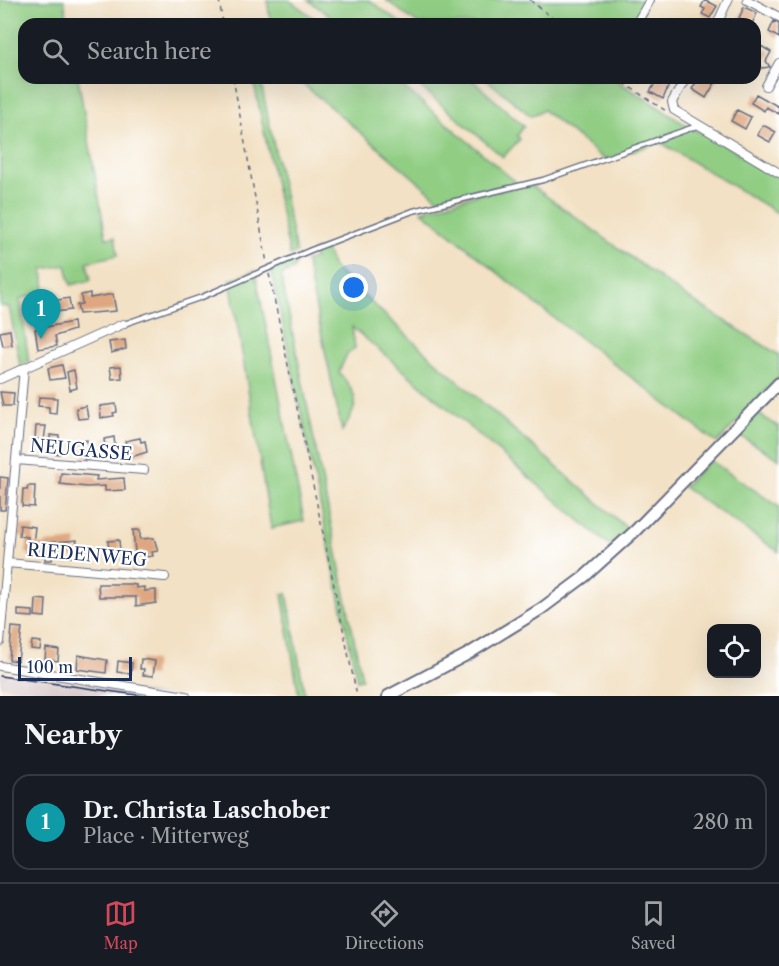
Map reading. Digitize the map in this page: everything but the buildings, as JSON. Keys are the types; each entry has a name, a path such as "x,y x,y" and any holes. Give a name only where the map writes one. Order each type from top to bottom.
{"street":[{"path":"640,18 650,0"},
{"path":"720,18 728,0"},
{"path":"747,0 779,17"},
{"path":"766,86 779,63"},
{"path":"682,84 672,102 674,110 779,173"},
{"path":"0,379 123,324"},
{"path":"0,642 24,368"},
{"path":"388,696 468,654 541,609 584,577 635,531 779,383"},
{"name":"NEUGASSE","path":"16,460 144,470"},
{"name":"RIEDENWEG","path":"7,563 165,577"},
{"path":"0,666 186,696"}],"lane":[{"path":"123,324 202,297 268,268 413,211 543,180 699,126"}],"path":[{"path":"219,0 222,18"},
{"path":"530,0 552,18"},
{"path":"234,84 268,268 357,696"},
{"path":"625,84 666,111"}],"shaded area":[{"path":"0,673 170,696 74,696 0,686"}],"green space":[{"path":"0,0 64,0 67,18 18,18 18,84 79,84 106,238 115,237 118,255 87,262 91,280 71,285 66,265 43,269 45,291 20,299 29,362 20,365 9,307 0,306"},
{"path":"267,0 289,0 314,18 270,18"},
{"path":"308,0 369,0 394,18 333,18"},
{"path":"386,0 646,0 641,18 410,18"},
{"path":"254,84 261,84 296,253 290,256"},
{"path":"303,84 400,84 517,183 441,201"},
{"path":"417,84 477,84 524,126 517,136 520,139 503,157"},
{"path":"492,84 622,84 692,129 708,135 779,177 779,214 660,142 605,160 543,110 531,116"},
{"path":"531,185 682,294 779,355 779,377 717,443 541,308 422,211 480,194"},
{"path":"325,248 333,267 435,361 628,529 610,546 352,327 355,348 347,354 339,372 351,389 355,401 352,413 342,431 306,261 315,259 312,251"},
{"path":"298,258 293,270 281,275 362,679 357,680 271,269"},
{"path":"255,271 304,521 271,528 230,280"},
{"path":"757,413 779,427 779,459 737,434"},
{"path":"710,460 779,507 779,552 683,487"},
{"path":"287,593 305,696 299,696 282,594"}],"tram line":[{"path":"0,676 144,696"}],"place":[{"name":"Dr. Christa Laschober","path":"41,339"}]}
